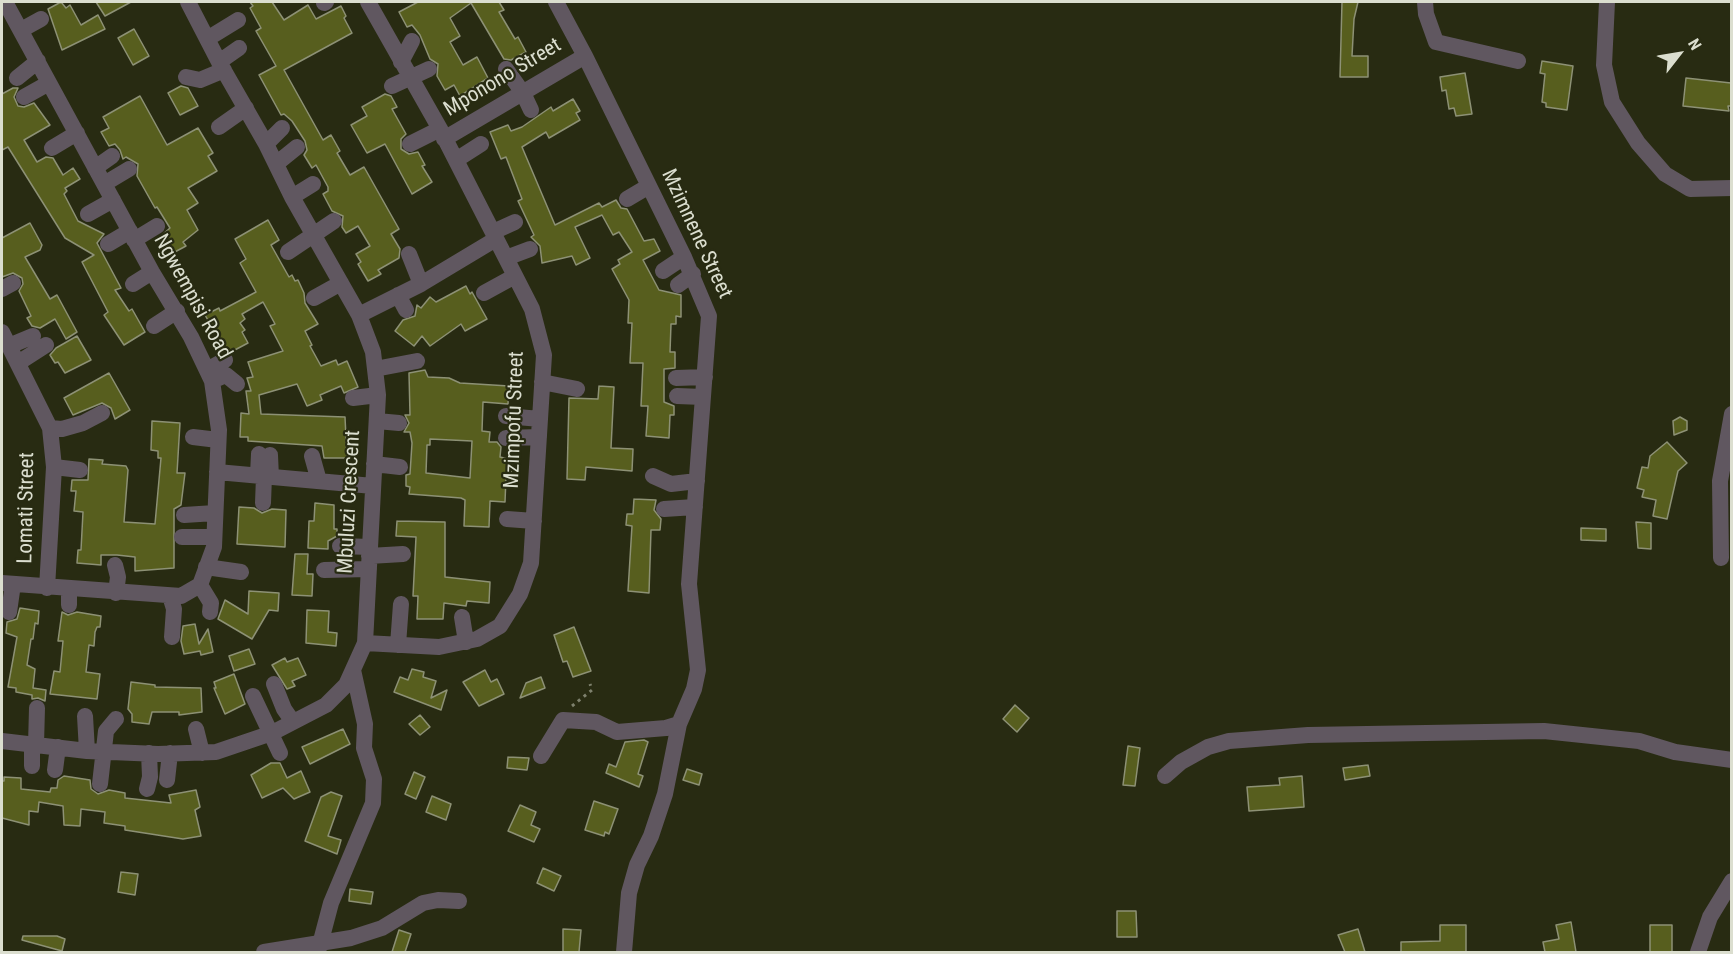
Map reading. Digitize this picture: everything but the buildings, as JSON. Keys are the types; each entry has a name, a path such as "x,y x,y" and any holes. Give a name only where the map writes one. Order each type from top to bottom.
{"street":[{"name":"Ngwempisi Road","path":"5,2 49,83 57,111 77,133 152,272 177,311 210,376 218,440 214,547 200,585"},
{"name":"Mbuluzi Crescent","path":"2,741 95,751 216,752 272,733 326,705 346,685 365,643 378,395 373,352 359,315 292,197 266,144 221,66 188,2"},
{"name":"Mzimnene Street","path":"556,2 693,274 709,316 689,584 691,613 698,650 698,670 694,689 679,724 664,794 629,893 624,952"},
{"path":"1425,2 1426,14 1436,42 1518,61"},
{"path":"1607,2 1604,65 1612,102 1638,143 1665,174 1690,189 1731,188"},
{"name":"Mzimpofu Street","path":"365,643 439,648 477,639 501,626 520,594 531,563 544,355 532,309 373,3"},
{"path":"21,30 41,19"},
{"path":"207,39 238,20"},
{"path":"392,86 406,69 412,41"},
{"path":"186,77 200,80 221,66 240,48"},
{"name":"Mponono Street","path":"410,144 442,134 523,93 585,56"},
{"path":"17,78 38,61"},
{"path":"406,69 429,69"},
{"path":"506,69 523,93 531,110"},
{"path":"24,97 49,83"},
{"path":"219,127 246,108"},
{"path":"266,144 282,128"},
{"path":"52,148 77,133"},
{"path":"456,160 481,144"},
{"path":"276,164 297,147"},
{"path":"95,168 112,156"},
{"path":"104,184 129,169"},
{"path":"292,197 314,184"},
{"path":"627,199 649,186"},
{"path":"88,214 113,200"},
{"path":"288,252 334,221"},
{"path":"359,315 402,303 421,284 515,222"},
{"path":"108,244 157,226"},
{"path":"506,258 530,249"},
{"path":"409,254 421,284"},
{"path":"663,271 684,257"},
{"path":"133,284 152,272"},
{"path":"678,285 693,274"},
{"path":"484,293 515,276"},
{"path":"314,298 341,283"},
{"path":"154,326 177,311"},
{"path":"8,351 40,341"},
{"name":"Lomati Street","path":"8,351 50,428 54,467 47,588"},
{"path":"210,376 225,360"},
{"path":"375,369 417,361"},
{"path":"210,376 226,375 237,384"},
{"path":"676,378 705,377"},
{"path":"542,382 577,389"},
{"path":"353,398 378,395"},
{"path":"677,396 703,398"},
{"path":"50,428 62,429 83,423 102,413"},
{"path":"1721,558 1720,481 1731,414"},
{"path":"506,416 540,419"},
{"path":"377,422 399,423"},
{"path":"193,437 218,440"},
{"path":"506,438 539,437"},
{"path":"263,503 264,454"},
{"path":"312,456 319,481"},
{"path":"375,464 400,467"},
{"path":"54,467 80,470"},
{"path":"217,472 373,486"},
{"path":"653,476 671,484 697,481"},
{"path":"664,509 695,507"},
{"path":"184,515 215,513"},
{"path":"507,519 534,520"},
{"path":"182,537 214,537"},
{"path":"340,546 369,557"},
{"path":"324,570 369,557 402,554"},
{"path":"115,565 118,577 116,593"},
{"path":"206,567 241,572"},
{"path":"9,612 7,583 47,588 69,597 116,593 181,596 200,585 211,603 210,612"},
{"path":"170,596 174,609 172,638"},
{"path":"398,645 401,604"},
{"path":"462,617 466,642"},
{"path":"319,948 331,903 373,803 374,779 364,748 365,724 353,670"},
{"path":"274,684 284,709 293,722"},
{"path":"253,696 280,753"},
{"path":"32,766 37,708"},
{"path":"86,716 100,784"},
{"path":"95,751 116,719"},
{"path":"541,756 563,720 596,722 617,732 666,728 679,724"},
{"path":"196,729 202,753"},
{"path":"1165,776 1180,762 1208,747 1229,741 1308,735 1544,730 1639,741 1675,752 1731,760"},
{"path":"55,770 58,747"},
{"path":"147,789 150,777 149,753"},
{"path":"167,780 170,753"},
{"path":"1698,952 1710,917 1731,881"},
{"path":"264,952 319,948 382,928 423,903 438,900 459,902"}],"path":[{"path":"563,720 569,708 592,690 590,684"}]}
